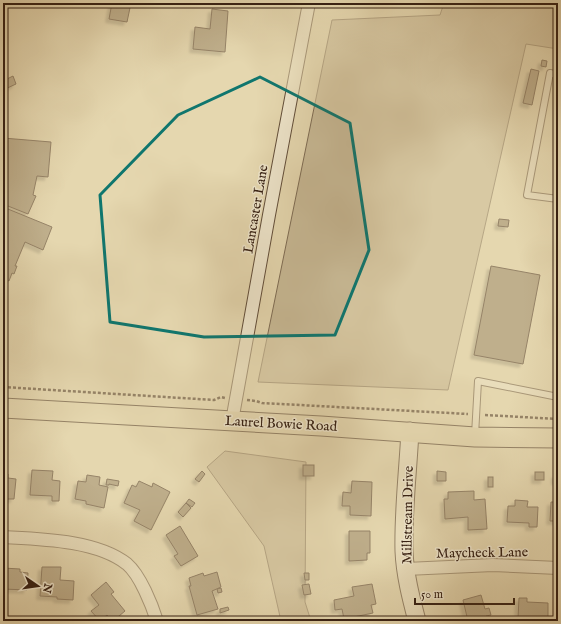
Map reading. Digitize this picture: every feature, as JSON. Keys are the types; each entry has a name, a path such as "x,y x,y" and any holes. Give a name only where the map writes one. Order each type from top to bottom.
{"main road":[{"name":"Laurel Bowie Road","path":"3,408 475,436 558,438"}],"street":[{"name":"Lancaster Lane","path":"232,421 309,3"},
{"name":"Millstream Drive","path":"410,431 404,524 404,552 417,621"},
{"path":"3,537 38,539 82,545 116,557 128,565 138,577 157,621"},
{"name":"Maycheck Lane","path":"406,569 492,565 558,568"}],"lane":[{"path":"558,75 550,73 528,195 558,199"},
{"path":"475,436 478,381 558,397"}],"path":[{"path":"3,387 214,400 221,397 262,403 558,419"}],"highlighted area":[{"path":"260,77 350,123 369,250 335,335 204,337 110,322 100,195 178,115"}],"shaded area":[{"path":"444,3 558,3 558,49 526,44 448,390 258,382 332,20 440,15"},
{"path":"225,451 306,462 305,602 311,621 281,621 264,546 207,467"}],"building":[{"path":"112,3 131,3 127,22 109,19"},
{"path":"212,9 228,11 225,52 193,49 195,27 210,29"},
{"path":"542,60 547,61 546,67 541,66"},
{"path":"531,69 539,71 532,105 523,103"},
{"path":"13,76 16,84 3,90 3,81"},
{"path":"3,138 51,142 48,177 37,176 33,195 36,196 28,214 3,204"},
{"path":"3,207 52,227 43,250 25,242 15,266 17,266 14,274 12,273 9,281 3,278"},
{"path":"499,219 509,220 508,227 498,226"},
{"path":"491,266 540,275 523,364 474,355"},
{"path":"303,465 314,465 314,476 303,476"},
{"path":"32,470 53,471 52,480 60,481 59,501 52,501 52,496 30,495"},
{"path":"202,471 205,474 199,482 195,479"},
{"path":"437,471 446,472 446,481 437,481"},
{"path":"535,472 544,472 544,480 535,480"},
{"path":"3,473 8,474 8,478 16,479 14,499 3,499"},
{"path":"87,475 100,477 99,485 108,487 104,508 86,504 86,501 75,499 78,481 86,482"},
{"path":"555,475 558,475 558,481 555,481"},
{"path":"488,477 493,477 493,487 488,487"},
{"path":"107,479 119,481 118,486 109,484 106,485"},
{"path":"139,481 152,487 153,483 170,492 151,530 134,521 140,510 124,503 132,485 136,487"},
{"path":"352,481 372,482 371,516 350,515 350,506 342,506 343,492 351,493"},
{"path":"474,491 474,500 485,499 487,529 468,530 468,517 445,519 444,499 448,499 448,492"},
{"path":"189,499 195,503 192,507 186,503"},
{"path":"515,500 528,501 527,507 538,507 537,527 529,527 529,523 507,522 508,506 515,506"},
{"path":"551,502 558,502 558,521 550,521"},
{"path":"186,503 191,508 183,517 178,512"},
{"path":"180,526 198,556 181,566 174,556 178,554 166,535"},
{"path":"349,531 370,531 370,553 367,553 367,560 349,561"},
{"path":"42,567 61,567 60,580 74,581 73,600 40,596"},
{"path":"3,568 20,569 20,572 28,573 27,590 3,589"},
{"path":"217,572 221,587 212,591 218,609 197,615 189,586 191,586 189,578 203,573 204,576"},
{"path":"304,573 309,573 309,580 305,580"},
{"path":"106,582 114,592 111,594 125,611 113,621 107,615 100,621 91,611 99,605 91,595"},
{"path":"309,584 311,594 304,595 302,585"},
{"path":"372,584 376,604 371,605 373,613 344,619 342,609 335,610 334,600 354,596 352,587"},
{"path":"221,588 222,592 218,593 217,589"},
{"path":"481,595 485,609 489,608 491,615 486,616 488,621 468,621 463,600"},
{"path":"519,598 527,598 527,602 548,603 548,620 518,618"},
{"path":"228,607 229,610 220,613 220,609"}]}
